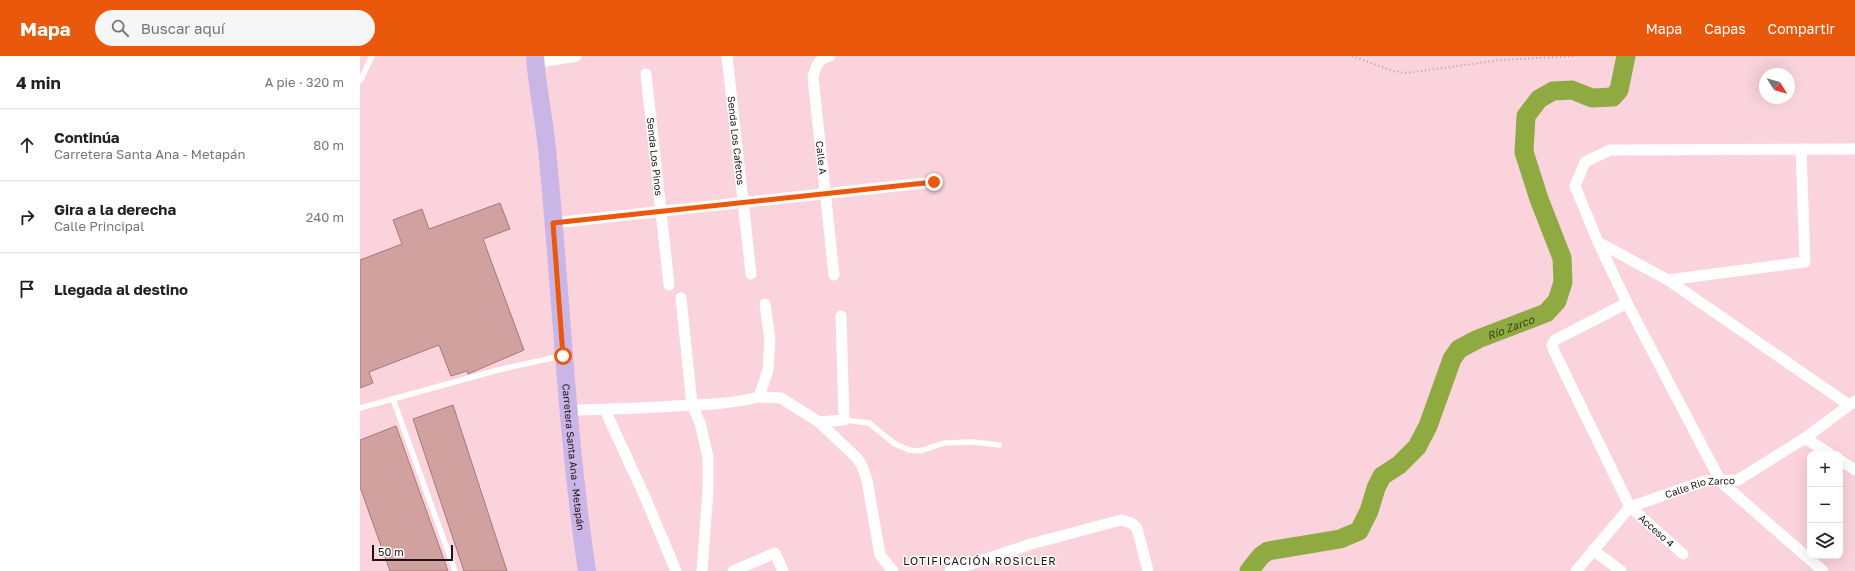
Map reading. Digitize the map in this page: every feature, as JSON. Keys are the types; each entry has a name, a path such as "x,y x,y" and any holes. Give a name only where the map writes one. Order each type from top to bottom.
{"main road":[{"name":"Carretera Santa Ana - Metapán","path":"535,59 547,148 563,356 580,526 587,571"}],"street":[{"path":"535,59 576,56"},
{"name":"Senda Los Cafetos","path":"727,56 751,274"},
{"name":"Calle A","path":"830,56 822,58 817,65 813,77 834,275"},
{"name":"Senda Los Pinos","path":"646,74 669,286"},
{"path":"1668,280 1805,262 1801,149"},
{"path":"1823,571 1721,482 1627,303 1598,242 1575,186 1585,162 1610,150 1855,149"},
{"path":"553,223 934,182"},
{"path":"1598,242 1668,280 1852,403"},
{"path":"681,298 692,405 700,423 708,457 708,490 702,571"},
{"path":"1627,303 1555,340 1552,345 1630,507"},
{"path":"758,397 768,370 770,340 765,304"},
{"path":"819,422 844,420 841,316"},
{"path":"569,410 605,410 692,405 748,400 758,397 780,398 819,422 857,458 868,480 880,555 893,571"},
{"name":"Calle Rio Zarco","path":"1576,571 1630,507 1704,481 1721,482 1738,480 1805,438 1852,403"},
{"path":"605,410 645,497 676,571"},
{"path":"1805,438 1825,451"},
{"path":"1843,462 1855,470"},
{"name":"Acceso 4","path":"1630,507 1683,554"},
{"path":"950,571 1031,544 1120,520 1131,523 1137,528 1148,571"},
{"path":"1593,550 1621,571"},
{"path":"733,571 775,553 783,571"}],"lane":[{"path":"360,81 372,56"},
{"path":"360,408 498,370 563,356"},
{"path":"393,399 455,571"},
{"path":"844,420 869,424 895,444 909,450 920,451 944,443 973,442 999,445"}],"path":[{"path":"1352,56 1393,71 1407,74 1500,60 1576,56"}],"building":[{"path":"500,203 510,229 483,239 524,350 468,374 467,371 451,376 439,345 369,372 373,383 360,388 360,260 402,244 393,220 422,209 429,229"},
{"path":"453,405 507,571 464,571 413,419"},
{"path":"396,426 448,571 390,571 360,487 360,440"}],"waterway":[{"name":"Río Zarco","path":"1249,571 1261,556 1268,551 1340,539 1359,531 1369,511 1376,488 1382,476 1399,465 1417,447 1428,426 1452,359 1459,349 1478,339 1546,313 1557,301 1563,282 1562,258 1539,199 1524,152 1526,116 1539,99 1553,91 1572,90 1592,98 1613,97 1619,90 1626,56"}],"district":[{"name":"LOTIFICACIÓN ROSICLER","path":"980,560"}],"route":[{"path":"563,356 553,223 934,182"}]}
